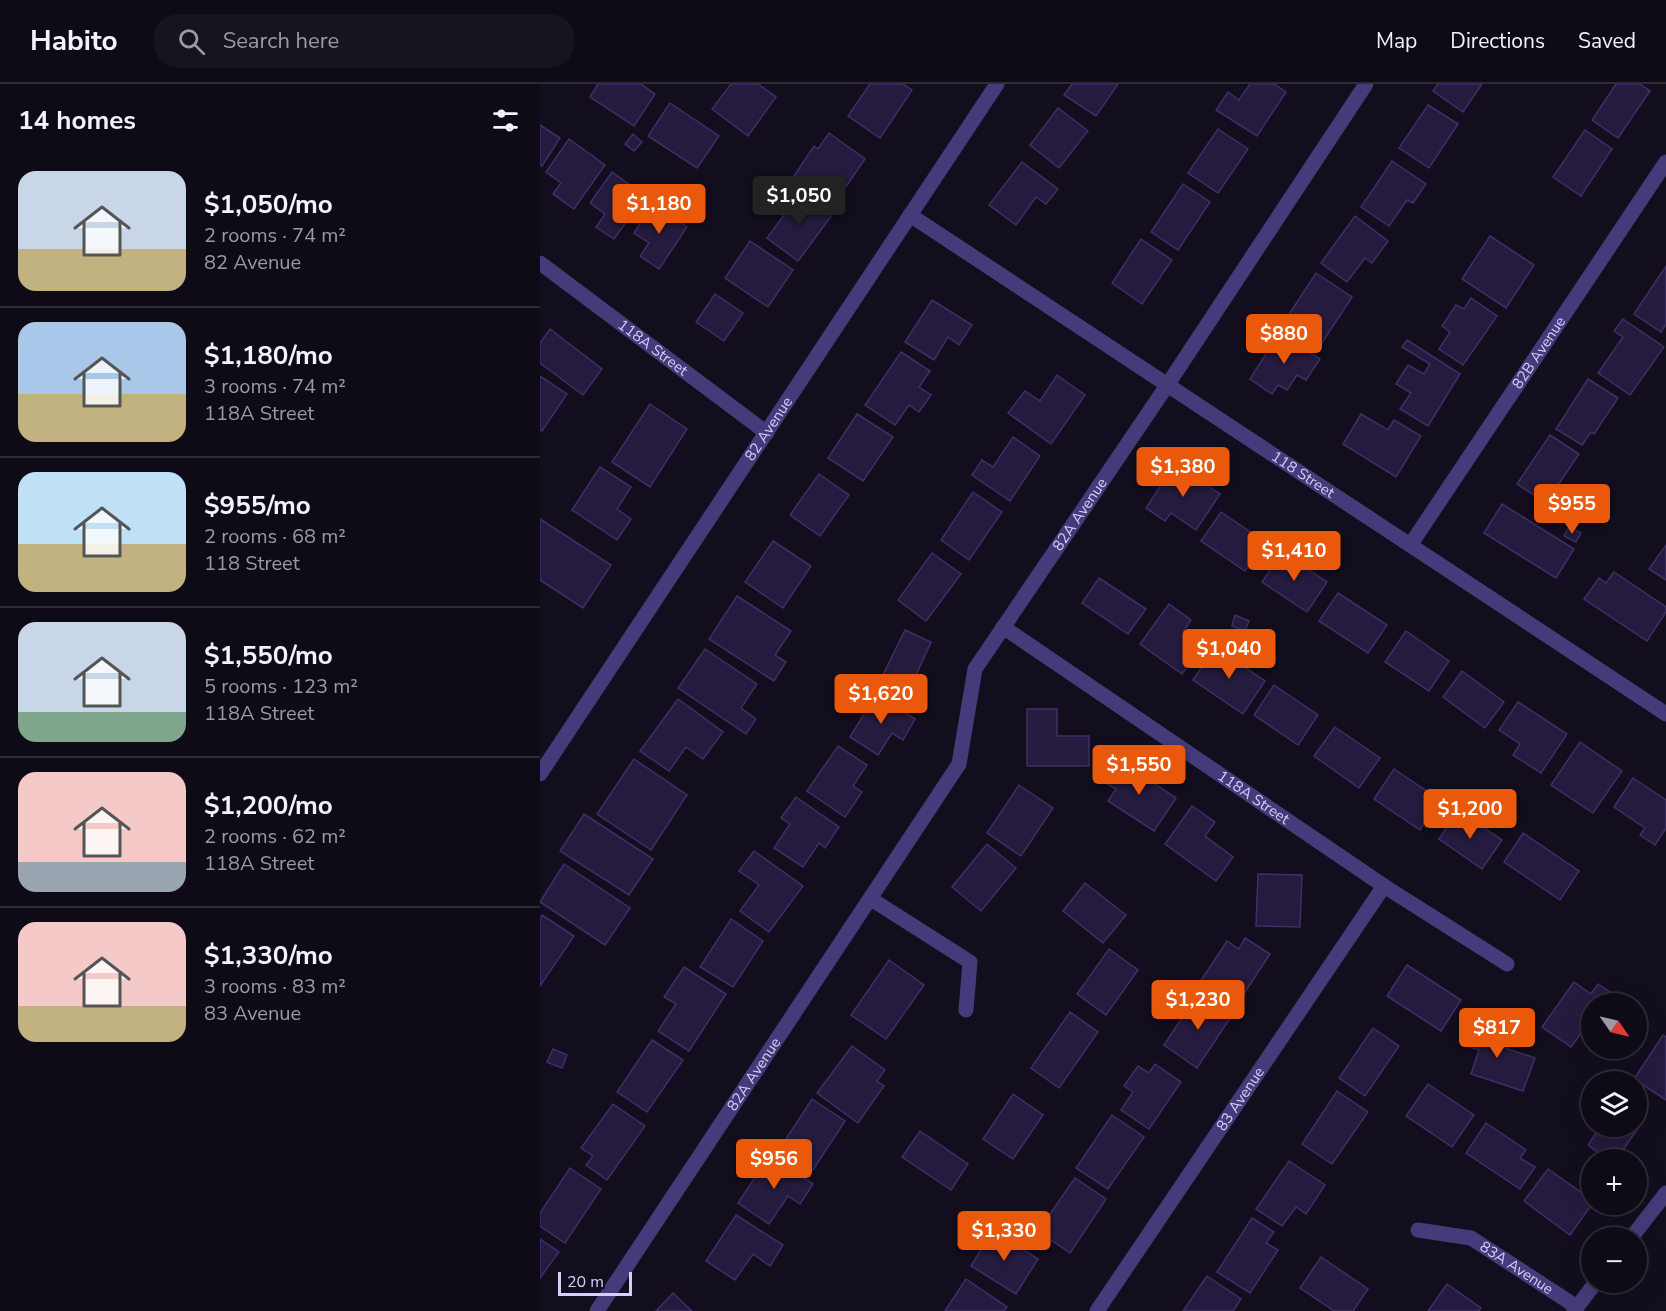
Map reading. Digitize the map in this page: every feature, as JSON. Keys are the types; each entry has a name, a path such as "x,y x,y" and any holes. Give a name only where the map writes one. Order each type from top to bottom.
{"street":[{"name":"82 Avenue","path":"540,774 997,84"},
{"name":"82A Avenue","path":"597,1311 958,764 975,669 1168,384 1366,84"},
{"name":"82B Avenue","path":"1411,544 1666,162"},
{"name":"118 Street","path":"910,215 1664,708"},
{"name":"118A Street","path":"540,263 767,433"},
{"name":"118A Street","path":"1003,627 1384,886 1507,964"},
{"name":"83 Avenue","path":"1097,1311 1384,886"},
{"path":"871,899 970,962 966,1010"},
{"path":"1640,1227 1666,1193"},
{"name":"83A Avenue","path":"1418,1230 1471,1238 1575,1309 1587,1293"}],"building":[{"path":"598,84 641,84 655,94 634,126 590,97"},
{"path":"731,84 758,84 776,97 748,136 712,109"},
{"path":"870,84 903,84 912,90 880,138 848,116"},
{"path":"1072,84 1118,84 1096,116 1064,95"},
{"path":"1250,84 1274,84 1286,92 1257,136 1216,110 1228,92 1239,100"},
{"path":"1438,84 1482,84 1463,112 1433,91"},
{"path":"1616,84 1640,84 1650,91 1618,138 1592,120"},
{"path":"670,103 719,136 697,168 648,136"},
{"path":"1428,105 1458,124 1429,168 1399,148"},
{"path":"1058,108 1088,131 1059,168 1030,145"},
{"path":"540,125 560,138 542,166 540,165"},
{"path":"1218,129 1248,149 1218,193 1188,173"},
{"path":"1585,130 1612,149 1581,196 1553,177"},
{"path":"829,133 865,159 834,204 794,176 814,146 818,149"},
{"path":"633,134 642,142 634,151 625,144"},
{"path":"569,139 605,165 574,209 553,194 561,183 546,172"},
{"path":"1392,161 1426,184 1413,203 1407,200 1389,226 1361,207"},
{"path":"1022,162 1058,189 1046,204 1036,197 1016,225 989,205"},
{"path":"612,172 645,196 614,239 596,227 605,214 590,203"},
{"path":"1183,184 1210,202 1178,250 1151,232"},
{"path":"800,193 832,215 798,261 767,238"},
{"path":"653,204 687,227 659,269 640,256 649,243 634,233"},
{"path":"1355,216 1388,241 1372,263 1365,258 1347,282 1321,263"},
{"path":"1490,236 1534,265 1506,308 1462,279"},
{"path":"1141,239 1172,260 1142,304 1112,283"},
{"path":"750,241 793,270 768,307 725,278"},
{"path":"1666,266 1666,324 1661,332 1634,314"},
{"path":"1316,273 1352,297 1322,343 1286,319"},
{"path":"715,294 743,313 724,341 696,322"},
{"path":"1471,298 1497,316 1463,365 1439,349 1450,332 1442,326 1456,305 1464,309"},
{"path":"932,300 972,325 959,345 948,337 934,360 905,342"},
{"path":"1623,319 1664,347 1630,395 1598,373 1623,337 1614,331"},
{"path":"550,329 602,369 583,395 540,363 540,343"},
{"path":"1279,333 1320,359 1306,380 1297,375 1287,390 1278,385 1272,394 1250,379"},
{"path":"1407,340 1460,374 1428,426 1400,409 1411,393 1396,384 1408,365 1424,374 1430,364 1402,347"},
{"path":"901,352 930,371 919,387 931,395 919,412 909,405 895,425 865,405"},
{"path":"1057,375 1085,395 1051,444 1008,413 1025,391 1040,401"},
{"path":"540,376 567,394 542,431 540,430"},
{"path":"1588,379 1618,398 1594,434 1591,432 1582,445 1556,429"},
{"path":"650,404 687,429 650,487 612,462"},
{"path":"857,414 893,437 863,481 828,458"},
{"path":"1361,414 1388,430 1394,420 1421,436 1396,477 1343,444"},
{"path":"1550,435 1579,454 1546,503 1517,484"},
{"path":"1013,437 1040,456 1010,501 972,475 982,460 993,467"},
{"path":"1175,464 1220,494 1196,530 1171,513 1165,521 1146,508"},
{"path":"600,467 631,487 617,509 631,519 617,540 572,510"},
{"path":"819,474 849,495 820,536 790,515"},
{"path":"973,492 1002,512 969,560 941,540"},
{"path":"1502,504 1574,549 1556,578 1484,533"},
{"path":"1221,512 1265,542 1245,571 1201,541"},
{"path":"540,519 611,565 583,608 540,580"},
{"path":"1569,527 1581,533 1576,542 1564,536"},
{"path":"773,541 811,566 783,608 745,582"},
{"path":"1666,545 1666,580 1649,569"},
{"path":"1282,552 1327,582 1307,612 1262,582"},
{"path":"932,553 961,574 926,621 898,600"},
{"path":"1614,572 1666,607 1666,612 1647,641 1584,599 1599,578 1606,583"},
{"path":"1099,578 1146,609 1128,634 1082,603"},
{"path":"1338,593 1387,625 1368,653 1319,621"},
{"path":"737,596 791,631 775,655 786,662 774,681 709,639"},
{"path":"1169,604 1191,620 1183,632 1202,646 1182,674 1140,644"},
{"path":"1235,615 1249,621 1245,631 1232,626"},
{"path":"905,630 931,642 910,688 883,675"},
{"path":"1406,631 1449,661 1429,691 1385,662"},
{"path":"1215,647 1265,681 1243,714 1193,680"},
{"path":"705,649 757,684 741,708 756,719 746,734 678,688"},
{"path":"1462,671 1504,702 1485,728 1443,697"},
{"path":"1274,685 1318,715 1298,745 1254,715"},
{"path":"876,694 915,719 903,740 892,733 878,755 850,737"},
{"path":"678,699 723,732 703,759 686,747 669,771 640,751"},
{"path":"1518,702 1567,734 1541,773 1513,755 1520,744 1499,730"},
{"path":"1027,709 1057,709 1057,736 1089,736 1089,766 1027,766"},
{"path":"1335,727 1380,758 1359,788 1314,756"},
{"path":"1580,742 1622,771 1593,813 1551,785"},
{"path":"838,746 867,765 853,786 862,792 845,817 807,791"},
{"path":"634,759 687,795 651,850 597,814"},
{"path":"1120,761 1176,798 1154,831 1108,801 1116,789 1106,783"},
{"path":"1394,769 1440,800 1420,830 1374,799"},
{"path":"1633,778 1666,800 1666,828 1655,845 1640,835 1645,828 1614,807"},
{"path":"1019,785 1053,808 1021,856 987,833"},
{"path":"796,797 839,827 825,848 819,843 803,867 774,848 790,824 781,818"},
{"path":"1192,806 1215,822 1205,836 1233,857 1216,881 1165,844"},
{"path":"1458,810 1502,840 1482,869 1439,839"},
{"path":"584,814 653,859 629,895 560,851"},
{"path":"1523,833 1579,871 1560,900 1504,862"},
{"path":"987,844 1016,868 981,911 952,887"},
{"path":"754,851 803,886 769,932 740,911 759,885 739,871"},
{"path":"564,864 630,908 605,945 540,902"},
{"path":"1258,874 1302,875 1300,927 1256,926"},
{"path":"1085,883 1126,915 1103,943 1063,911"},
{"path":"542,915 574,936 540,986 540,919"},
{"path":"731,919 763,941 733,987 700,967"},
{"path":"1245,938 1270,954 1236,1006 1200,982 1227,941 1239,949"},
{"path":"1109,949 1138,970 1106,1015 1077,994"},
{"path":"889,960 924,985 886,1039 851,1015"},
{"path":"1407,965 1461,1000 1441,1031 1387,996"},
{"path":"684,967 726,994 689,1051 658,1031 676,1004 664,997"},
{"path":"1574,982 1590,993 1581,993 1581,1033 1571,1047 1542,1027"},
{"path":"1598,984 1609,993 1592,993"},
{"path":"1198,994 1231,1017 1197,1068 1164,1045"},
{"path":"1070,1012 1098,1032 1059,1088 1031,1068"},
{"path":"1472,1021 1498,1029 1493,1044 1535,1058 1523,1091 1471,1074 1479,1050 1463,1045"},
{"path":"1373,1028 1399,1046 1365,1096 1339,1078"},
{"path":"1663,1035 1666,1037 1666,1100 1647,1088 1647,1071 1639,1071"},
{"path":"652,1040 683,1060 647,1112 617,1092"},
{"path":"852,1046 885,1070 877,1081 884,1086 858,1123 817,1093"},
{"path":"553,1049 567,1055 562,1068 547,1062"},
{"path":"1155,1064 1181,1082 1149,1129 1121,1110 1133,1092 1124,1086 1138,1066 1149,1073"},
{"path":"1428,1084 1474,1115 1452,1147 1406,1116"},
{"path":"1337,1091 1368,1112 1332,1164 1302,1144"},
{"path":"1013,1094 1043,1115 1013,1159 983,1139"},
{"path":"812,1099 845,1121 813,1170 780,1148"},
{"path":"613,1104 645,1126 607,1180 586,1165 593,1156 581,1148"},
{"path":"1112,1115 1144,1137 1108,1189 1076,1168"},
{"path":"1486,1123 1526,1150 1520,1158 1535,1167 1520,1189 1466,1153"},
{"path":"920,1131 968,1164 951,1190 902,1157"},
{"path":"1593,1137 1632,1137 1624,1149 1593,1149 1588,1145"},
{"path":"770,1155 813,1184 800,1204 788,1196 769,1224 738,1203"},
{"path":"1289,1161 1325,1185 1306,1214 1296,1207 1282,1226 1256,1209"},
{"path":"570,1168 601,1189 565,1243 540,1226 540,1213"},
{"path":"1548,1169 1581,1192 1581,1215 1584,1215 1570,1235 1524,1201"},
{"path":"1075,1178 1106,1199 1070,1253 1038,1231"},
{"path":"736,1215 783,1245 770,1266 753,1254 735,1280 706,1261"},
{"path":"1252,1218 1274,1232 1266,1243 1278,1250 1250,1293 1217,1272"},
{"path":"993,1230 1038,1259 1016,1294 971,1266"},
{"path":"540,1239 559,1252 540,1278"},
{"path":"1321,1257 1368,1289 1353,1311 1334,1311 1300,1288"},
{"path":"1207,1276 1241,1299 1233,1311 1183,1311"},
{"path":"966,1279 1007,1307 1004,1311 945,1311"},
{"path":"1447,1284 1481,1308 1479,1311 1428,1311"},
{"path":"673,1293 692,1311 656,1311"}]}
